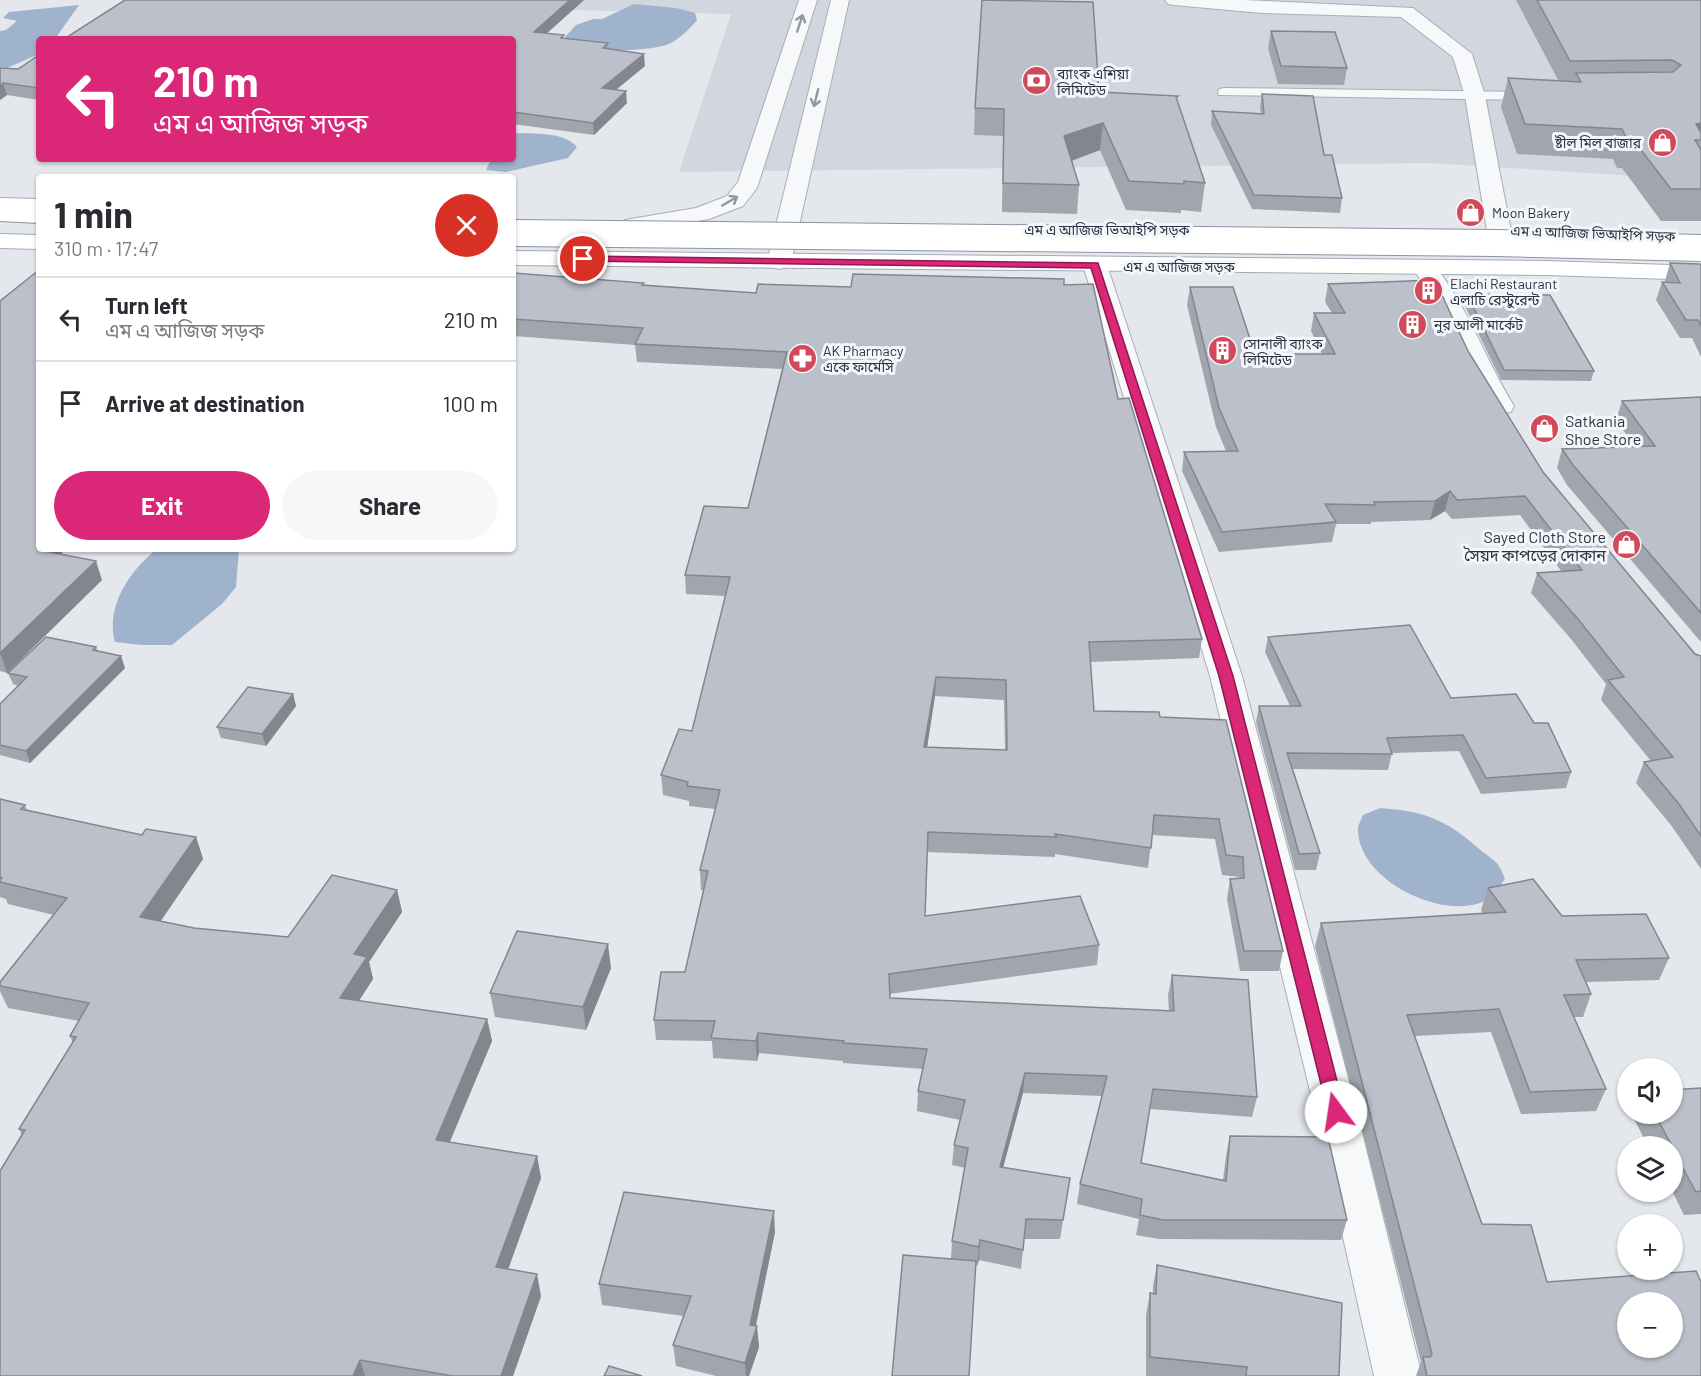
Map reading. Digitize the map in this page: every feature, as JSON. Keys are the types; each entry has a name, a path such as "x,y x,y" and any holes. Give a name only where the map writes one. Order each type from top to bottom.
{"main road":[{"path":"0,205 36,206"},
{"path":"0,214 36,216"},
{"name":"এম এ আজিজ ভিআইপি সড়ক","path":"516,223 1499,231 1701,236"},
{"path":"0,230 36,231"},
{"path":"516,233 1484,243 1701,248"},
{"path":"0,241 36,242"},
{"path":"516,250 1349,257 1701,263"},
{"name":"এম এ আজিজ সড়ক","path":"516,258 1424,267 1701,273"}],"street":[{"path":"633,225 701,214 735,201 749,183 808,0"},
{"path":"779,262 840,0"},
{"path":"1174,0 1262,7 1406,12 1462,54 1476,96 1499,231"},
{"path":"1095,265 1226,676 1336,1112 1398,1376"},
{"path":"1424,267 1439,285 1461,326 1478,368 1516,429"}],"lane":[{"path":"1224,92 1546,96"}],"shaded area":[{"path":"190,0 1701,0 1701,180 1430,163 679,172 731,14"}],"water":[{"path":"634,4 676,8 695,13 697,20 673,42 646,49 614,50 584,47 572,43 565,37 576,25 593,19 602,19"},
{"path":"79,5 57,36 36,36 36,55 7,68 0,67 0,31 6,30 17,21 3,18 9,12"},
{"path":"516,133 556,136 564,138 577,147 568,158 506,172 486,170 490,162 516,162"},
{"path":"154,552 239,552 236,587 222,604 172,645 115,642 113,629 117,603 129,578"},
{"path":"1380,808 1422,814 1444,823 1494,861 1505,879 1490,898 1470,905 1450,906 1408,893 1389,881 1374,867 1363,850 1358,832 1360,821 1363,815"}],"building":[{"path":"125,0 570,0 534,32 564,35 561,38 608,43 603,48 644,54 602,88 626,91 593,123 516,112 516,36 69,36"},
{"path":"982,0 1093,2 1099,92 1178,96 1176,97 1205,183 1129,181 1103,123 1064,136 1079,185 1003,183 1004,109 975,108"},
{"path":"1537,0 1701,0 1701,123 1696,124 1701,133 1701,140 1695,140 1701,150 1701,189 1671,189 1631,137 1626,137 1622,129 1525,124 1508,78 1581,82 1576,73 1673,72 1681,65 1672,60 1570,61"},
{"path":"1271,31 1335,32 1347,68 1281,66"},
{"path":"36,57 36,88 3,83 0,86 0,68 18,69"},
{"path":"1262,94 1313,96 1324,155 1332,155 1342,198 1254,195 1212,111 1264,114"},
{"path":"1670,263 1700,264 1701,266 1701,326 1698,320 1686,320 1662,282 1680,283"},
{"path":"36,272 36,552 49,552 96,561 0,653 0,301"},
{"path":"516,273 756,293 758,284 851,287 853,274 1064,279 1064,285 1093,284 1118,399 1129,398 1202,639 1089,642 1094,711 1159,712 1160,717 1226,720 1283,951 1244,951 1230,879 1244,878 1243,857 1226,855 1219,819 1154,815 1151,848 1055,834 1057,837 928,832 925,916 1080,896 1099,945 889,974 890,998 1174,1011 1172,975 1248,980 1257,1097 1153,1089 1141,1163 1226,1181 1230,1136 1328,1137 1347,1220 1163,1220 1140,1215 1142,1199 1080,1184 1107,1076 1025,1073 1000,1167 1070,1178 1063,1220 1026,1219 1023,1250 980,1240 979,1247 952,1241 968,1148 954,1145 965,1100 918,1091 927,1049 843,1043 844,1041 758,1033 756,1041 711,1038 715,1021 654,1020 661,972 685,972 708,871 700,870 720,790 687,786 688,782 661,775 679,729 692,731 730,577 685,575 704,506 748,508 787,352 635,344 643,328 516,319","holes":["936,677 1006,680 1007,750 924,747"]},
{"path":"1435,280 1468,351 1543,472 1695,654 1701,656 1701,836 1679,804 1644,762 1673,757 1608,680 1624,677 1578,619 1537,573 1582,570 1525,496 1457,500 1450,491 1435,501 1374,502 1375,505 1325,504 1336,522 1222,532 1184,452 1238,451 1219,408 1190,287 1233,287 1255,354 1335,354 1314,313 1345,313 1328,284"},
{"path":"1467,294 1550,295 1594,371 1504,370"},
{"path":"1701,397 1701,613 1573,465 1562,449 1655,446 1622,401"},
{"path":"1410,625 1451,698 1516,694 1534,723 1548,723 1571,772 1486,778 1463,735 1387,738 1392,754 1287,753 1320,853 1299,854 1259,706 1301,706 1268,637"},
{"path":"46,637 96,647 93,650 121,656 26,751 0,745 0,704 27,677 8,673"},
{"path":"248,687 293,694 262,734 217,727"},
{"path":"0,799 25,805 21,809 142,835 146,829 196,837 140,917 194,928 288,937 332,875 397,890 354,954 367,957 340,998 487,1019 436,1140 537,1156 496,1267 537,1274 501,1376 453,1376 360,1360 353,1376 0,1376 0,1171 25,1130 19,1129 76,1037 70,1036 89,1003 0,986 0,982 67,898 0,882 2,878 0,877"},
{"path":"1533,879 1562,916 1646,914 1669,958 1576,960 1591,994 1564,995 1606,1089 1530,1092 1499,1009 1407,1015 1482,1224 1531,1225 1547,1282 1617,1277 1617,1280 1683,1280 1683,1272 1696,1271 1701,1282 1701,1376 1427,1376 1423,1357 1430,1357 1432,1354 1321,923 1506,912 1488,888"},
{"path":"517,931 608,944 583,1007 490,993"},
{"path":"1701,1088 1701,1191 1696,1192 1683,1168 1683,1136 1667,1136 1660,1124 1683,1124 1683,1089"},
{"path":"624,1192 774,1211 750,1325 757,1326 745,1363 673,1345 691,1296 599,1284"},
{"path":"903,1255 976,1261 969,1376 892,1376"},
{"path":"1157,1265 1342,1303 1339,1376 1246,1376 1247,1367 1150,1357 1150,1293 1156,1294"},
{"path":"609,1366 642,1376 604,1376"}],"place":[{"name":"ব্যাংক এশিয়া লিমিটেড","path":"1036,81"},
{"name":"ষ্টীল মিল বাজার","path":"1662,142"},
{"name":"Moon Bakery","path":"1471,212"},
{"name":"Elachi Restaurant এলাচ‌ি র‌েস্টুর‌েন্ট","path":"1429,291"},
{"name":"নুর আলী মার্কেট","path":"1413,324"},
{"name":"সোনালী ব্যাংক লিমিটেড","path":"1222,351"},
{"name":"AK Pharmacy একে ফার্মেসি","path":"802,358"},
{"name":"Satkania Shoe Store","path":"1544,429"},
{"name":"Sayed Cloth Store সৈয়দ কাপড়ের দোকান","path":"1627,545"}],"route":[{"path":"583,259 1095,265 1226,676 1336,1112"}]}
